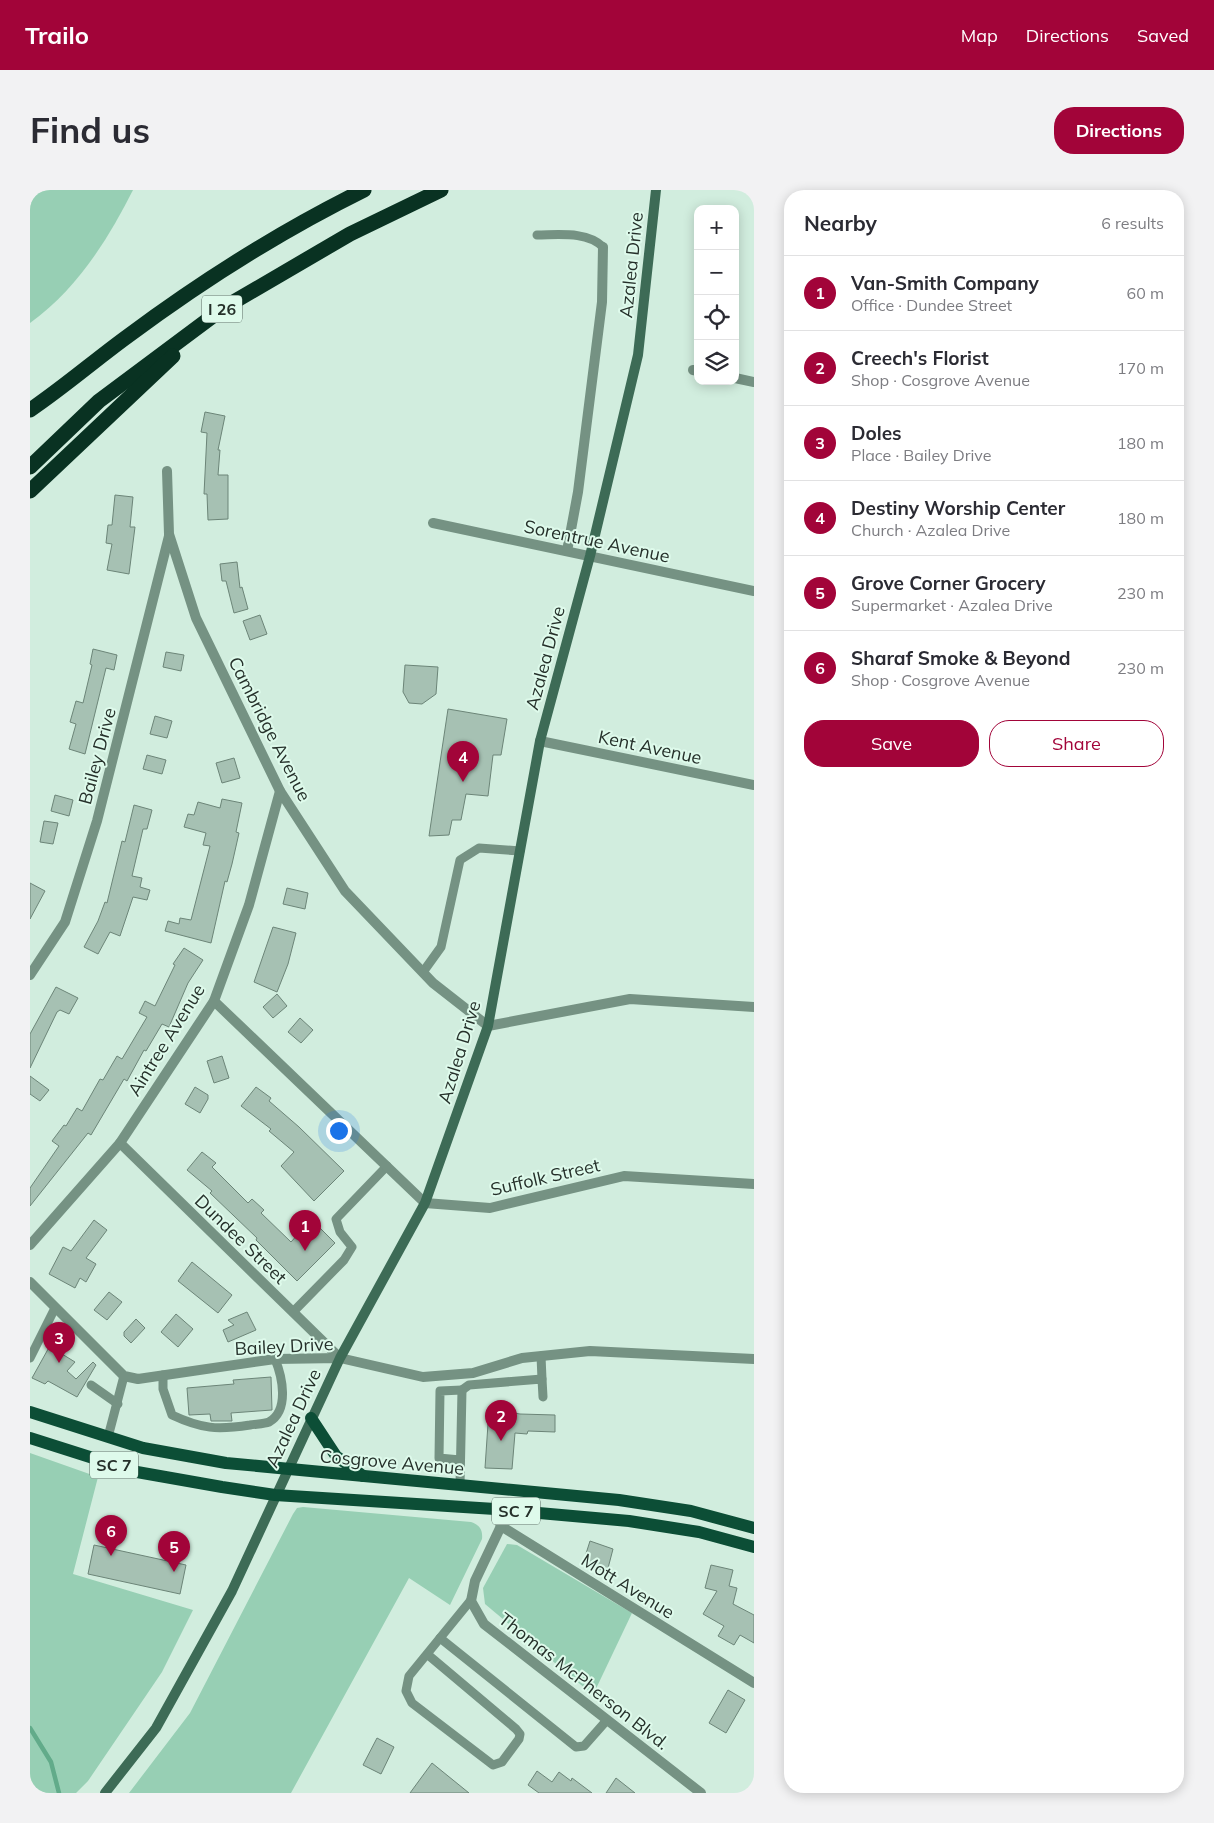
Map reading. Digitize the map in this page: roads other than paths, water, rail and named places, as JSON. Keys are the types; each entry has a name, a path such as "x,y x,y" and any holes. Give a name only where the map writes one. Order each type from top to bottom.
{"highway":[{"name":"I 26","path":"30,417 55,393 128,336 224,269 296,225 364,190"},
{"name":"I 26","path":"30,467 99,401 225,306 350,234 441,190"},
{"path":"30,491 225,306"},
{"path":"30,410 55,393"}],"main road":[{"name":"Cosgrove Avenue","path":"30,1412 108,1437 162,1451 226,1463 619,1500 691,1511 754,1528"},
{"path":"311,1418 336,1456 365,1477"},
{"name":"SC 7","path":"30,1438 137,1472 222,1488 275,1494 495,1509 630,1521 698,1532 754,1547"}],"street":[{"name":"Azalea Drive","path":"105,1793 156,1728 232,1591 286,1470 340,1358 425,1203 488,1026 540,741 590,556 638,355 656,190"},
{"path":"567,551 578,492 602,302 602,247"},
{"path":"739,379 754,382"},
{"name":"Cambridge Avenue","path":"167,471 170,534 196,618 280,792 345,891 423,972 488,1026"},
{"name":"Sorentrue Avenue","path":"433,523 754,591"},
{"name":"Bailey Drive","path":"30,975 65,922 74,894 106,784 170,534"},
{"name":"Kent Avenue","path":"540,741 754,785"},
{"name":"Aintree Avenue","path":"30,1245 120,1143 214,1000 249,905 280,792"},
{"path":"488,1026 630,999 754,1007"},
{"path":"214,1000 425,1203"},
{"name":"Dundee Street","path":"120,1143 340,1358"},
{"name":"Suffolk Street","path":"425,1203 490,1208 624,1176 754,1184"},
{"path":"30,1282 124,1376"},
{"name":"Bailey Drive","path":"124,1376 138,1379 275,1359 340,1358 423,1377 473,1373 522,1358 590,1351 754,1359"},
{"path":"471,1600 475,1581 501,1526 495,1509"},
{"name":"Mott Avenue","path":"501,1526 754,1683"},
{"name":"Thomas McPherson Blvd.","path":"471,1600 484,1624 702,1793"}],"lane":[{"path":"537,235 582,237 596,240 602,247"},
{"path":"423,972 441,947 460,860 479,848 520,851"},
{"path":"293,1312 344,1260 352,1247 340,1232 336,1219 387,1166"},
{"path":"30,1356 55,1308"},
{"path":"541,1356 543,1397"},
{"path":"163,1375 163,1389 172,1415 195,1426 224,1428 268,1422 280,1409 282,1394 280,1370 275,1359"},
{"path":"108,1437 124,1376"},
{"path":"437,1376 440,1391 439,1458 460,1460"},
{"path":"440,1391 462,1390 469,1385 542,1379"},
{"path":"91,1385 118,1404"},
{"path":"460,1485 462,1390"},
{"path":"427,1654 520,1734 520,1739 502,1762 493,1765 412,1703 406,1691 409,1676 471,1600"},
{"path":"440,1638 576,1747 584,1746 607,1720"}],"waterway":[{"path":"30,1728 51,1762 59,1793"}],"place":[{"name":"Destiny Worship Center","path":"463,782"},
{"name":"Van-Smith Company","path":"305,1251"},
{"name":"Doles","path":"59,1363"},
{"name":"Creech's Florist","path":"501,1441"},
{"name":"Sharaf Smoke & Beyond","path":"111,1556"},
{"name":"Grove Corner Grocery","path":"174,1572"}]}
